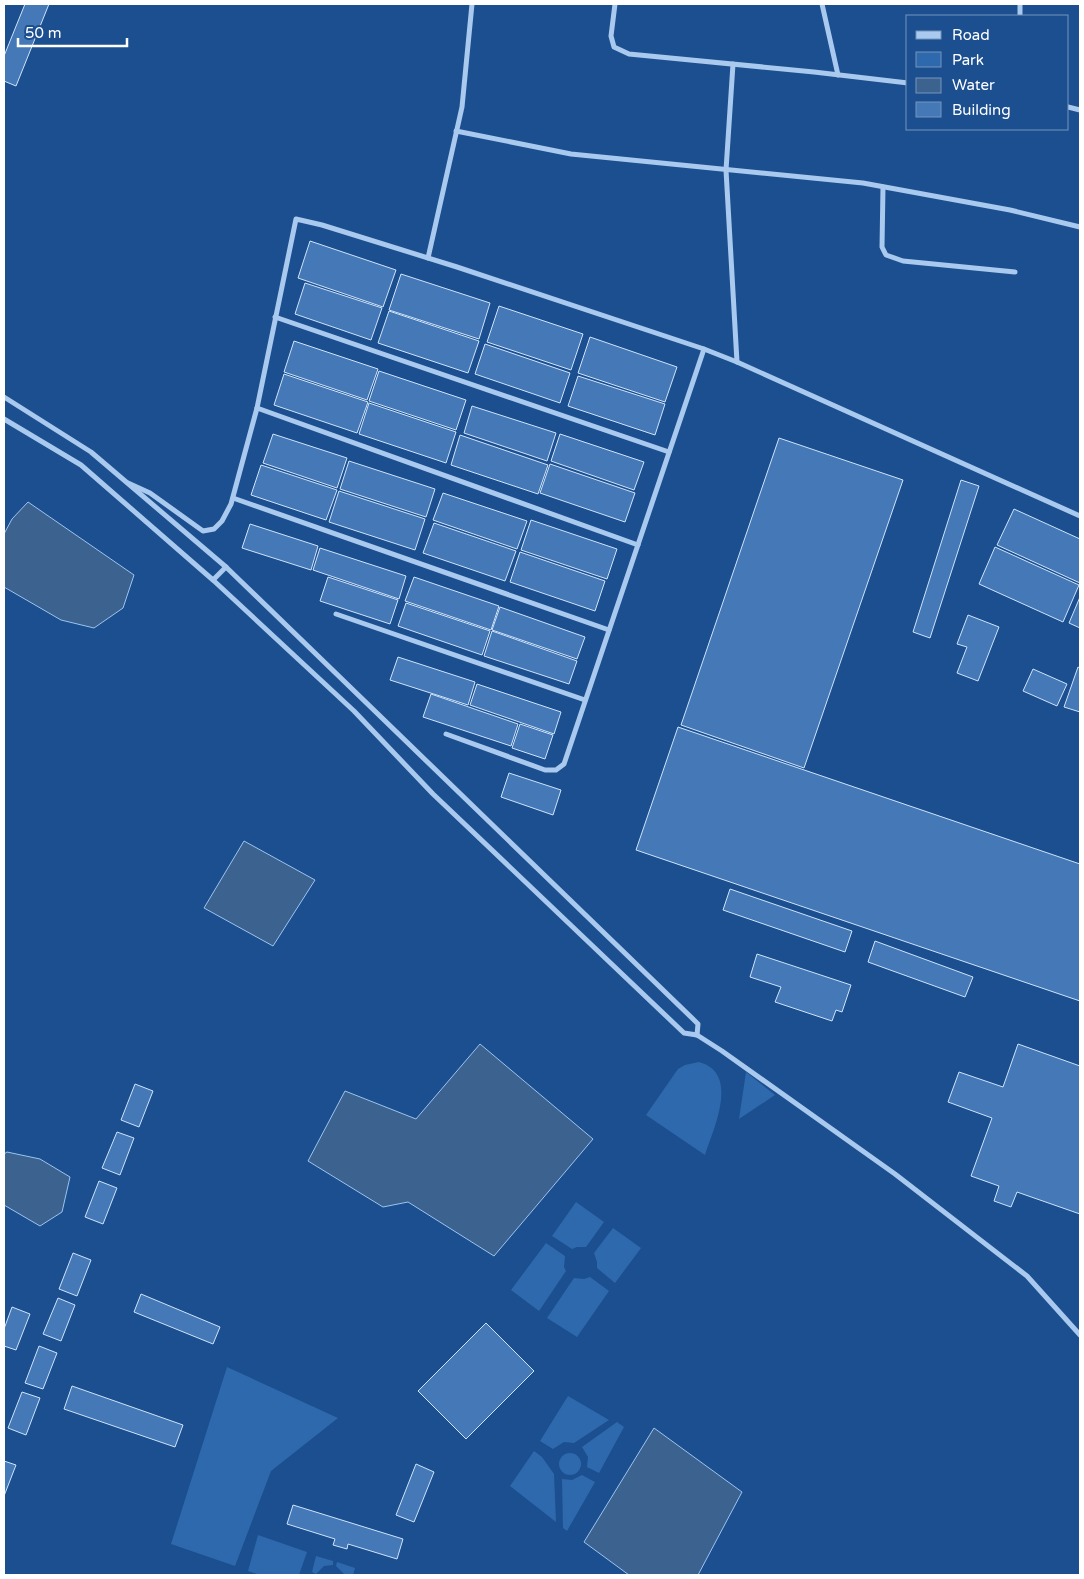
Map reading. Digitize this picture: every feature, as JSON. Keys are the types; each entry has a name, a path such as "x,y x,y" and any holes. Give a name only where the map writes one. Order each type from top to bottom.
{"street":[{"path":"428,258 462,107 472,4"},
{"path":"614,4 611,36 614,47 629,54 906,83"},
{"path":"822,4 838,75"},
{"path":"734,64 726,170 737,362"},
{"path":"456,131 571,154 863,183 1010,210 1080,227"},
{"path":"882,186 882,247 886,255 903,261 1014,272"},
{"path":"128,484 150,493 203,531 214,529 222,521 233,498 257,408 274,317 296,219 322,225 428,258 704,349 737,362 1080,516"},
{"path":"274,317 669,452"},
{"path":"446,734 546,770 556,770 564,764 704,349"},
{"path":"4,396 91,452 226,567 693,1019 698,1024 696,1035"},
{"path":"257,408 638,545"},
{"path":"4,419 81,465 213,580 354,711 433,794 684,1033 696,1035 895,1174 1026,1276 1080,1335"},
{"path":"233,498 609,630"},
{"path":"213,580 226,567"},
{"path":"336,614 586,700"}],"green space":[{"path":"699,1062 711,1068 719,1077 721,1089 718,1117 705,1155 646,1115 678,1069 685,1065"},
{"path":"746,1072 775,1095 739,1119"},
{"path":"576,1202 604,1222 586,1247 572,1249 552,1236"},
{"path":"613,1228 641,1248 615,1283 597,1268 594,1253"},
{"path":"546,1243 565,1256 564,1267 566,1271 539,1311 511,1290"},
{"path":"590,1277 609,1291 577,1337 547,1318 574,1278 584,1279"},
{"path":"227,1367 338,1418 271,1471 235,1566 171,1544"},
{"path":"568,1396 609,1420 574,1443 564,1442 553,1449 540,1441"},
{"path":"617,1422 624,1427 599,1473 587,1467 588,1457 582,1447"},
{"path":"534,1451 542,1457 554,1474 556,1522 510,1486"},
{"path":"570,1453 578,1456 581,1464 578,1472 570,1475 562,1472 559,1464 562,1456"},
{"path":"582,1475 595,1482 567,1531 563,1528 562,1479 572,1480"},
{"path":"258,1535 307,1552 299,1575 260,1575 248,1571"},
{"path":"316,1556 333,1561 333,1565 324,1566 316,1574 312,1572"},
{"path":"337,1562 355,1568 353,1575 345,1575 336,1566"}],"water":[{"path":"28,502 134,575 123,608 94,628 61,620 4,587 4,534 12,519"},
{"path":"244,841 315,880 273,946 204,908"},
{"path":"480,1044 593,1139 494,1256 408,1202 383,1207 308,1161 345,1091 416,1119"},
{"path":"7,1152 40,1159 70,1177 62,1212 40,1226 4,1205 4,1154"},
{"path":"654,1428 742,1492 698,1575 629,1575 584,1542"}],"building":[{"path":"25,4 49,4 16,86 4,81 4,56"},
{"path":"310,241 396,270 383,307 298,278"},
{"path":"401,274 490,303 479,339 389,310"},
{"path":"305,283 382,308 371,340 295,314"},
{"path":"499,306 583,334 571,370 487,342"},
{"path":"389,311 479,341 468,373 378,343"},
{"path":"590,337 677,367 665,402 578,373"},
{"path":"294,341 378,369 367,400 284,372"},
{"path":"485,344 570,373 560,403 475,374"},
{"path":"379,371 466,400 456,430 369,401"},
{"path":"284,374 368,402 357,433 274,405"},
{"path":"578,376 665,404 655,435 568,406"},
{"path":"369,403 456,432 446,463 359,434"},
{"path":"472,406 556,433 547,461 464,433"},
{"path":"273,434 347,458 337,488 263,463"},
{"path":"560,434 644,462 634,490 551,461"},
{"path":"460,435 548,465 538,494 451,465"},
{"path":"779,438 903,480 804,768 681,725"},
{"path":"349,461 435,489 426,517 340,489"},
{"path":"550,464 635,493 625,522 540,493"},
{"path":"261,465 337,490 326,520 251,495"},
{"path":"961,480 979,486 930,638 913,632"},
{"path":"339,491 425,519 415,550 329,522"},
{"path":"443,493 527,521 517,549 433,520"},
{"path":"1014,509 1080,539 1080,583 997,545"},
{"path":"531,520 617,549 607,579 521,550"},
{"path":"434,523 516,551 505,581 423,553"},
{"path":"250,524 318,546 311,570 242,548"},
{"path":"995,547 1079,585 1063,622 979,584"},
{"path":"320,548 406,576 399,599 313,570"},
{"path":"520,552 605,581 595,611 510,582"},
{"path":"328,577 398,600 390,624 320,601"},
{"path":"414,577 499,606 491,630 405,601"},
{"path":"1080,597 1080,628 1069,623"},
{"path":"406,603 490,631 482,655 398,626"},
{"path":"500,607 585,637 577,659 492,630"},
{"path":"968,615 999,627 978,681 957,673 967,647 957,644"},
{"path":"492,631 577,661 569,684 484,656"},
{"path":"398,657 475,682 468,705 390,680"},
{"path":"1078,667 1080,668 1080,712 1064,707"},
{"path":"1033,669 1067,684 1057,706 1023,691"},
{"path":"477,684 561,712 554,734 470,705"},
{"path":"431,694 518,724 511,746 423,717"},
{"path":"520,724 553,735 545,759 512,748"},
{"path":"678,727 1080,864 1080,1001 636,850"},
{"path":"509,773 561,790 553,815 501,797"},
{"path":"730,889 852,931 845,952 723,910"},
{"path":"875,941 973,977 965,997 868,962"},
{"path":"757,954 851,985 842,1012 836,1010 832,1021 775,1002 781,987 750,977"},
{"path":"1018,1044 1080,1066 1080,1214 1017,1192 1011,1207 994,1201 999,1186 971,1176 992,1118 948,1102 959,1072 1003,1087"},
{"path":"135,1084 153,1091 139,1127 121,1120"},
{"path":"117,1132 134,1138 120,1175 102,1168"},
{"path":"99,1181 117,1188 103,1224 85,1217"},
{"path":"73,1253 91,1260 77,1296 59,1289"},
{"path":"141,1294 220,1327 213,1344 134,1312"},
{"path":"58,1298 75,1305 61,1341 43,1334"},
{"path":"12,1307 30,1314 16,1350 4,1346 4,1329"},
{"path":"486,1323 534,1371 466,1439 418,1391"},
{"path":"39,1346 57,1353 43,1389 25,1383"},
{"path":"72,1386 183,1425 175,1447 64,1409"},
{"path":"22,1392 40,1398 26,1435 8,1428"},
{"path":"4,1461 16,1465 4,1496"},
{"path":"416,1464 434,1472 414,1522 396,1515"},
{"path":"293,1505 403,1539 397,1559 348,1544 347,1549 333,1545 335,1539 287,1524"}]}
